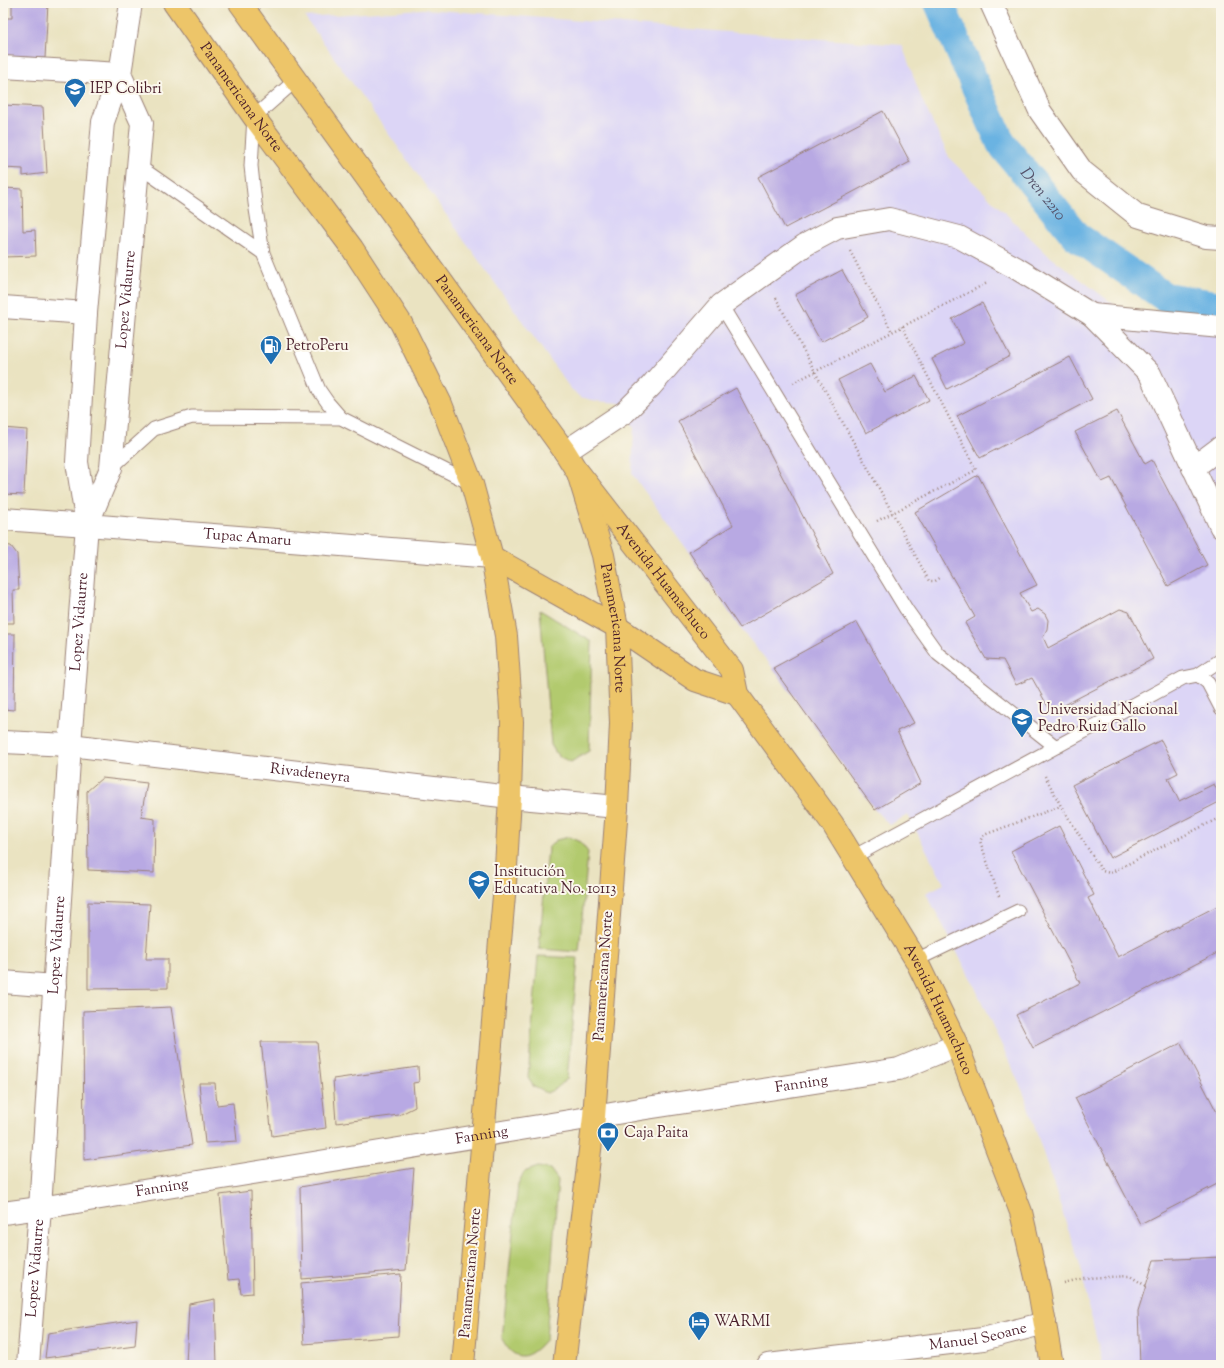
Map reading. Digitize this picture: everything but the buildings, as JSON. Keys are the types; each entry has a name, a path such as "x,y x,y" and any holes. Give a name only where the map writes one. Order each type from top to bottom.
{"main road":[{"name":"Panamericana Norte","path":"174,3 254,117 352,248 401,323 441,404 472,484 492,557 506,636 512,722 510,797 505,884 463,1365"},
{"name":"Panamericana Norte","path":"240,3 565,452 578,473 603,555 617,627 621,723 617,807 594,1117 564,1365"},
{"name":"Avenida Huamachuco","path":"578,473 732,670 737,694 832,823 916,960 957,1045 1021,1212 1045,1323 1052,1365"},
{"path":"492,557 617,627 694,680 737,694"}],"street":[{"name":"Lopez Vidaurre","path":"28,1365 40,1208 70,745 87,525 77,462 86,313 103,122 120,74 131,3"},
{"path":"991,3 1040,111 1082,171 1138,216 1206,237 1221,238"},
{"path":"3,67 120,74"},
{"name":"Lopez Vidaurre","path":"87,525 111,468 137,165 142,123 120,74"},
{"path":"565,452 625,412 651,386 721,305 764,274 805,245 838,228 889,219 959,237 1016,268 1092,315 1150,374 1221,527"},
{"path":"3,307 86,313"},
{"path":"1092,315 1221,328"},
{"path":"1193,468 1221,447"},
{"name":"Tupac Amaru","path":"3,519 492,557"},
{"name":"Rivadeneyra","path":"3,742 70,745 510,797 617,807"},
{"path":"3,982 55,986"},
{"name":"Fanning","path":"3,1213 656,1106 899,1069 957,1045"},
{"name":"Manuel Seoane","path":"768,1365 983,1339 1045,1323"}],"lane":[{"path":"296,80 254,117 251,166 263,253 319,390 341,418 472,484"},
{"path":"137,165 263,253"},
{"path":"721,305 906,609 938,654 1056,747"},
{"path":"111,468 154,429 192,417 341,418"},
{"path":"853,857 1183,678 1198,676 1221,660"},
{"path":"1198,676 1208,683 1221,708"},
{"path":"916,960 1012,914"}],"path":[{"path":"838,228 892,332"},
{"path":"775,393 1016,268"},
{"path":"764,274 814,372 893,513 929,581 935,581 940,578"},
{"path":"859,530 976,470 902,326"},
{"path":"1036,758 1061,806 1102,871 1110,873 1221,817"},
{"path":"1012,914 980,841 984,835 1061,806"},
{"path":"1084,1278 1130,1276 1146,1286"}],"shaded area":[{"name":"Universidad Nacional Pedro Ruiz Gallo","path":"423,9 902,45 922,100 950,159 1048,255 1124,312 1221,328 1221,1365 1103,1365 1086,1295 1084,1278 1024,1094 973,983 926,893 944,884 908,815 889,825 875,810 773,668 740,628 689,552 632,474 634,427 620,403 597,401 580,397 570,388 305,17"}],"green space":[{"path":"540,610 592,642 589,751 571,762 558,756 551,745"},
{"path":"569,837 580,842 588,852 579,952 539,949 548,848 556,840"},
{"path":"538,956 578,958 567,1079 557,1088 547,1093 534,1087 528,1078"},
{"path":"538,1167 550,1169 558,1180 546,1339 534,1351 523,1356 513,1353 502,1339 518,1184 524,1172"}],"waterway":[{"name":"Dren 2210","path":"939,3 1001,143 1076,236 1165,297 1221,306"}],"place":[{"name":"IEP Colibri","path":"75,108"},
{"name":"PetroPeru","path":"271,366"},
{"name":"Universidad Nacional Pedro Ruiz Gallo","path":"1022,738"},
{"name":"Institución Educativa No. 10113","path":"479,900"},
{"name":"Caja Paita","path":"608,1152"},
{"name":"WARMI","path":"699,1342"}]}
